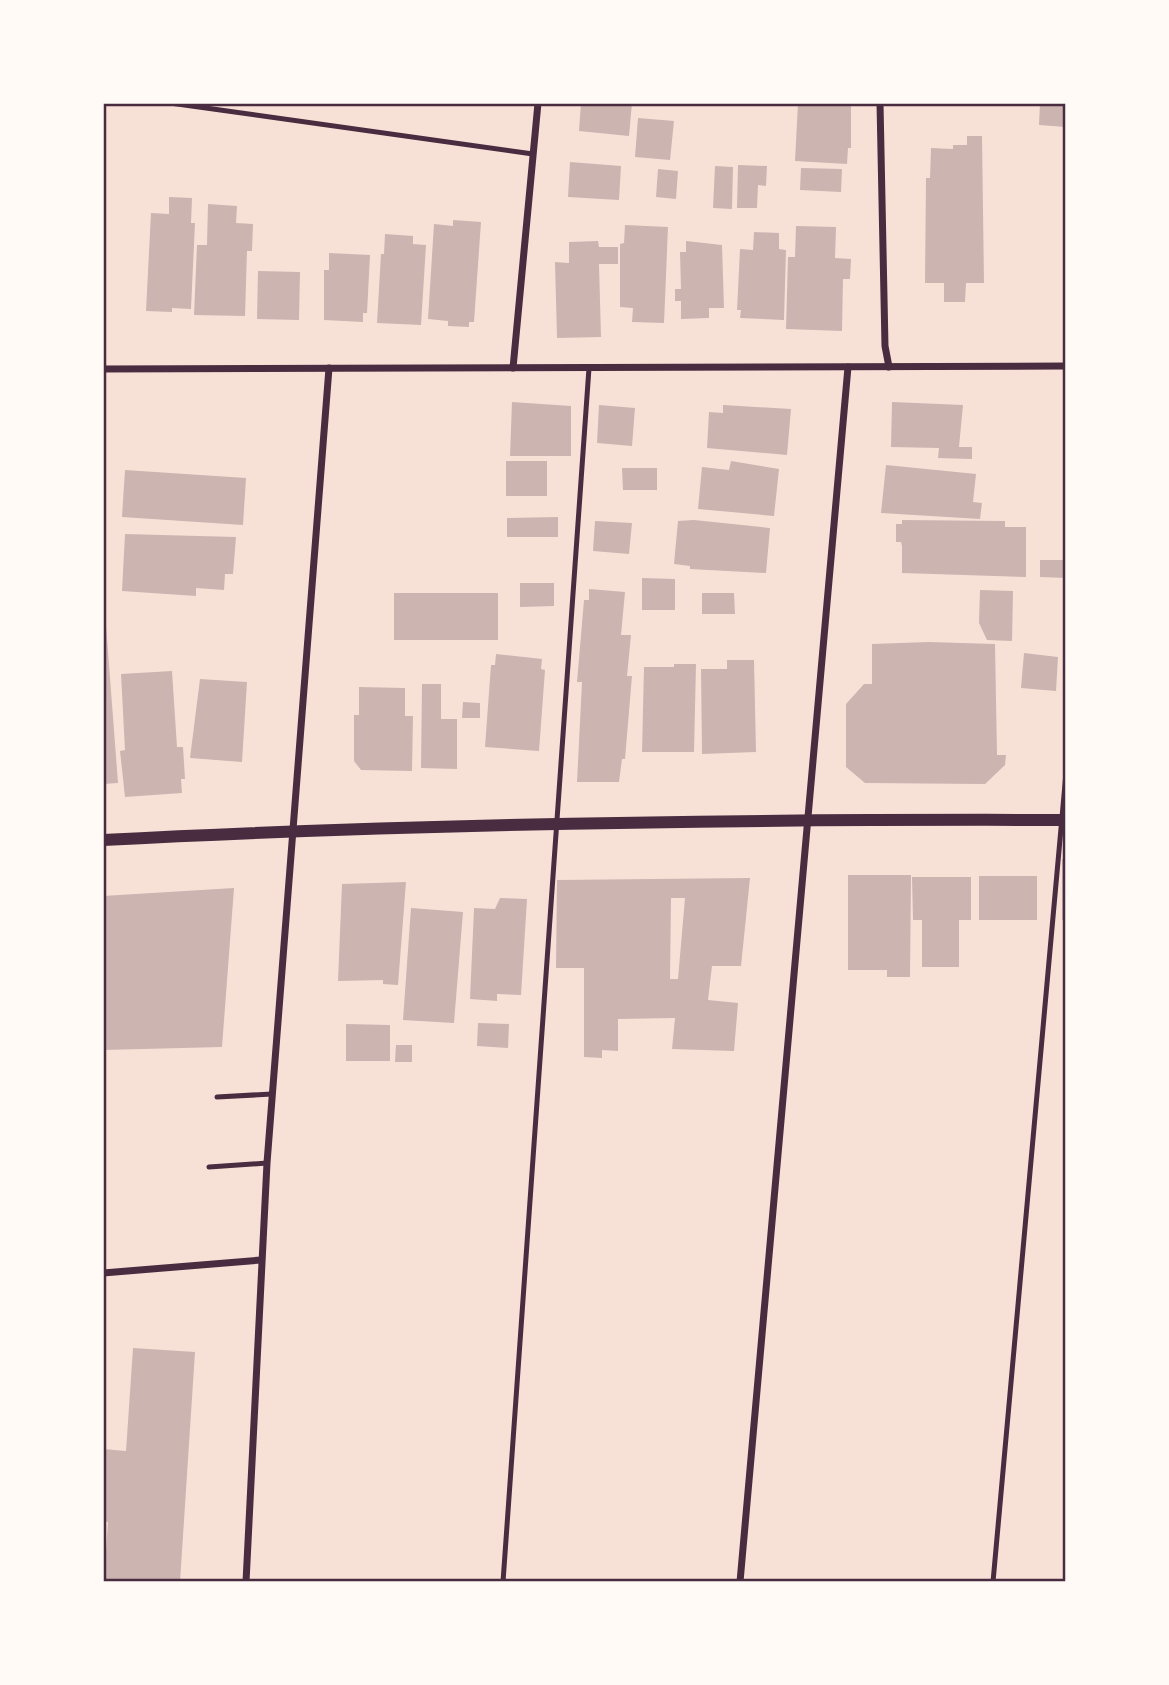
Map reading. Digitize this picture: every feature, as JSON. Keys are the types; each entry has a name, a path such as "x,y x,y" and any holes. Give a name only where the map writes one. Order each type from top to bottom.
{"street":[{"path":"513,368 538,103"},
{"path":"880,103 885,345 889,367"},
{"path":"103,369 1066,366"},
{"path":"740,1582 848,367"},
{"path":"246,1582 267,1163 329,368"},
{"path":"103,840 295,830 808,820 1064,820"},
{"path":"103,1273 261,1260"}],"lane":[{"path":"170,103 533,154"},
{"path":"503,1582 589,368"},
{"path":"993,1582 1064,820 1066,773"},
{"path":"217,1097 272,1094"},
{"path":"209,1167 267,1163"}],"building":[{"path":"581,103 632,103 629,136 579,131"},
{"path":"798,103 851,103 851,148 848,148 847,164 795,161"},
{"path":"1040,103 1066,103 1066,127 1039,125"},
{"path":"638,118 674,121 670,160 635,157"},
{"path":"967,136 982,136 984,283 966,283 965,302 944,302 944,283 925,283 926,178 930,178 931,148 953,149 953,145 967,145"},
{"path":"570,162 621,166 619,200 568,197"},
{"path":"738,165 767,166 766,186 758,185 757,208 737,208"},
{"path":"715,166 733,167 732,209 713,208"},
{"path":"801,168 842,169 841,192 800,190"},
{"path":"658,169 678,171 676,199 656,197"},
{"path":"169,197 192,198 191,223 195,223 191,309 172,308 172,312 146,311 151,213 169,214"},
{"path":"208,204 237,206 236,223 253,224 252,251 247,251 245,316 194,315 197,245 207,245"},
{"path":"453,220 481,222 474,322 469,322 469,327 448,326 448,321 428,319 434,224 453,226"},
{"path":"625,225 668,227 664,323 632,322 633,308 620,307 620,244 624,243"},
{"path":"796,226 836,227 835,258 851,259 850,279 843,279 842,331 786,329 788,257 795,257"},
{"path":"754,232 779,233 779,249 786,250 784,320 740,318 741,310 737,310 740,249 753,250"},
{"path":"385,234 413,236 413,244 426,245 421,325 377,323 381,254 384,254"},
{"path":"598,241 599,247 618,247 618,264 599,264 601,337 557,338 555,262 569,263 569,242"},
{"path":"686,241 722,245 724,308 709,308 709,318 681,319 681,301 675,301 675,289 681,289 680,252 686,252"},
{"path":"329,253 370,255 367,313 363,313 363,322 324,320 324,270 329,270"},
{"path":"258,271 300,272 299,320 257,319"},
{"path":"512,402 571,406 571,456 510,456"},
{"path":"892,402 963,405 959,447 972,447 972,459 938,458 939,448 891,447"},
{"path":"599,405 635,408 632,446 597,443"},
{"path":"723,405 791,409 787,455 707,448 709,412 723,413"},
{"path":"506,461 547,461 547,496 506,496"},
{"path":"731,461 779,469 774,516 698,509 702,467 729,470"},
{"path":"886,465 976,474 973,502 982,503 980,519 881,513"},
{"path":"622,468 657,468 657,490 623,490"},
{"path":"125,470 246,478 243,525 122,517"},
{"path":"558,517 558,537 507,537 507,518"},
{"path":"694,520 770,528 766,573 690,569 690,566 674,564 678,521"},
{"path":"902,520 1005,521 1005,527 1026,527 1026,577 902,573 902,546 901,542 896,542 896,524 902,524"},
{"path":"595,521 632,523 629,554 593,551"},
{"path":"125,534 236,537 233,574 225,574 224,590 196,588 196,596 122,591"},
{"path":"1040,560 1066,560 1066,578 1040,577"},
{"path":"642,578 675,579 675,610 642,610"},
{"path":"520,583 554,583 554,606 520,607"},
{"path":"589,589 625,592 621,635 631,635 627,676 632,676 625,759 622,759 619,782 577,782 582,682 577,682 584,600 589,600"},
{"path":"980,590 1013,591 1012,641 987,640 979,623"},
{"path":"394,593 498,593 498,640 394,640"},
{"path":"702,593 734,593 735,614 702,614"},
{"path":"106,625 118,783 103,784 103,626"},
{"path":"872,644 995,644 997,755 1006,755 1005,765 985,784 865,783 846,767 846,704 864,684 872,684"},
{"path":"1024,653 1058,657 1056,691 1021,688"},
{"path":"496,654 542,659 541,669 545,670 539,751 485,747 491,665 495,665"},
{"path":"727,660 754,660 756,752 702,754 701,669 727,669"},
{"path":"674,664 696,664 694,752 642,752 644,667 674,667"},
{"path":"172,671 177,747 183,747 185,779 181,779 182,793 125,797 120,751 125,750 121,674"},
{"path":"200,679 247,682 242,762 190,758"},
{"path":"422,684 441,684 441,719 457,719 457,769 421,768"},
{"path":"359,687 405,688 405,716 413,716 412,771 361,770 354,761 354,715 359,715"},
{"path":"463,702 480,703 480,718 462,718"},
{"path":"1062,859 1066,859 1066,920 1062,920"},
{"path":"848,875 911,875 910,977 887,977 887,970 848,970"},
{"path":"979,876 1037,876 1037,920 979,920"},
{"path":"912,877 971,877 971,920 959,920 959,967 922,967 922,920 913,920"},
{"path":"750,878 741,966 712,966 708,1000 738,1003 734,1051 672,1049 675,1018 618,1019 618,1051 602,1050 602,1058 584,1057 584,968 556,968 557,880","holes":["671,898 685,898 678,979 670,979"]},
{"path":"406,882 398,985 383,984 383,980 338,981 342,884"},
{"path":"234,888 222,1047 103,1050 103,896"},
{"path":"500,898 527,899 521,995 497,994 497,1001 470,999 474,908 495,909"},
{"path":"411,908 463,912 454,1023 403,1020"},
{"path":"478,1023 509,1024 508,1048 477,1046"},
{"path":"346,1024 390,1025 390,1061 346,1061"},
{"path":"396,1045 412,1045 412,1062 395,1062"},
{"path":"133,1348 195,1352 180,1582 104,1582 108,1522 103,1521 103,1449 126,1451"}]}
